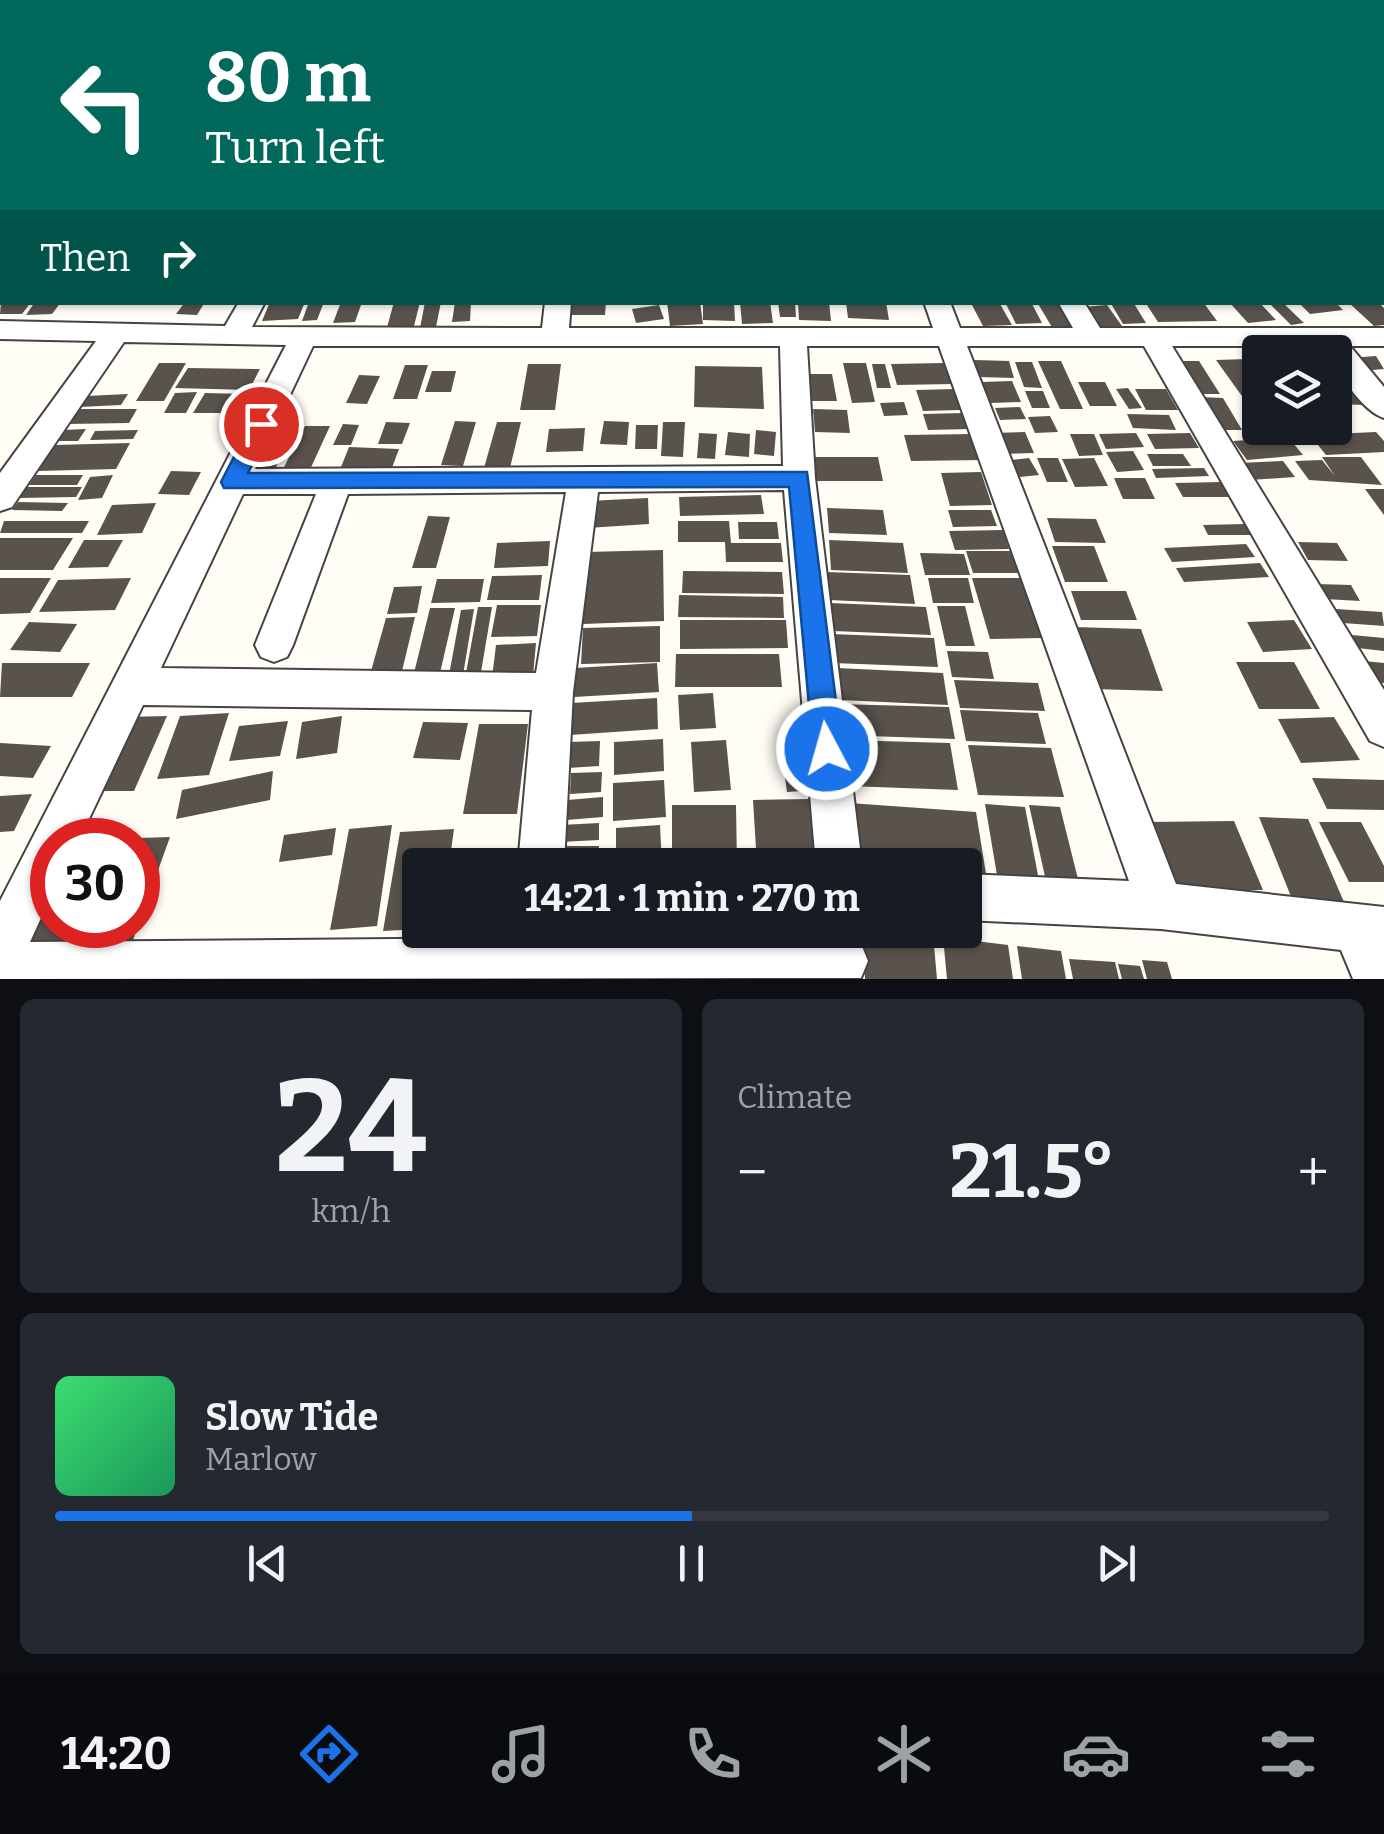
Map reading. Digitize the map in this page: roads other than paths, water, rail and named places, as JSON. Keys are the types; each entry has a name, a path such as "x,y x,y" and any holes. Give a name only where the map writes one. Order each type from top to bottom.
{"street":[{"path":"74,329 93,305"},
{"path":"234,335 250,305"},
{"path":"554,337 558,305"},
{"path":"1073,305 1091,336"},
{"path":"0,330 304,337 793,337 944,319 1091,336 1242,338"},
{"path":"944,319 1161,906"},
{"path":"0,498 13,461 117,332"},
{"path":"1152,336 1384,728"},
{"path":"1352,338 1384,336"},
{"path":"66,818 304,337"},
{"path":"793,337 799,478 837,848"},
{"path":"1352,367 1384,407"},
{"path":"232,482 799,478"},
{"path":"543,848 552,692 584,480"},
{"path":"274,645 336,481"},
{"path":"132,686 552,692"},
{"path":"0,952 30,891"},
{"path":"982,898 1161,906 1370,929 1378,979"},
{"path":"0,966 208,972 523,957 844,957"}]}
